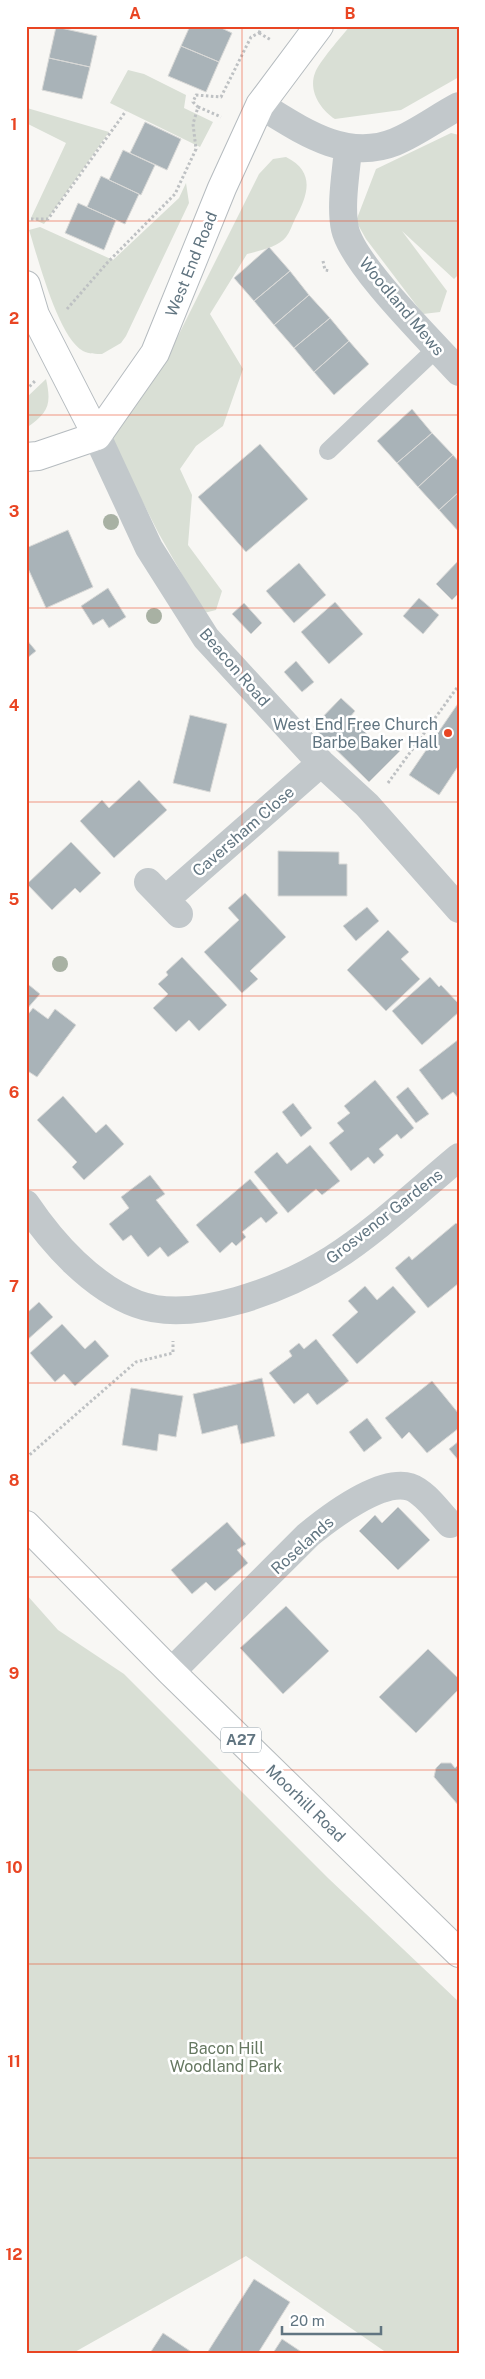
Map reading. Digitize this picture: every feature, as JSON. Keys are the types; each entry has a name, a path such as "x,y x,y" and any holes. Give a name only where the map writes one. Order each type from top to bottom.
{"street":[{"name":"West End Road","path":"97,436 156,353 222,188 260,104 319,26"},
{"path":"260,104 310,135 348,149 375,148 396,142 459,106"},
{"name":"Woodland Mews","path":"348,149 344,189 345,230 364,265 459,372"},
{"path":"26,285 35,314 97,436 38,456 26,457"},
{"name":"Beacon Road","path":"97,436 149,548 206,638 321,763 367,805 459,909"},
{"name":"Caversham Close","path":"164,898 321,763"},
{"name":"Grosvenor Gardens","path":"26,1204 80,1268 108,1290 139,1304 172,1310 215,1306 258,1294 297,1279 333,1258 459,1157"},
{"name":"Roselands","path":"171,1672 308,1535 330,1517 366,1497 382,1489 398,1485 412,1488 450,1524"},
{"name":"Moorhill Road","path":"26,1526 171,1672 459,1953"}],"lane":[{"path":"328,451 437,348"}],"path":[{"path":"224,118 198,107 193,102 196,95 221,97 251,37 259,33 262,26"},
{"path":"259,33 272,40"},
{"path":"45,334 107,263 175,194 196,149 193,124 198,107"},
{"path":"26,219 48,219 126,111"},
{"path":"367,805 396,774 459,685"},
{"path":"26,1458 136,1362 173,1353 172,1310"}],"green space":[{"path":"350,26 459,26 459,77 401,110 335,119 325,111 317,99 313,80 321,63"},
{"path":"128,70 144,74 186,95 184,108 213,122 200,147 110,103"},
{"path":"27,108 109,132 44,224 31,218 66,143 26,123"},
{"path":"451,133 459,135 459,274 454,279 402,231 447,291 440,312 423,314 366,239 356,221 376,169"},
{"path":"286,157 296,163 302,170 307,185 306,193 286,237 268,248 247,254 210,314 243,369 223,426 196,446 180,469 192,495 188,545 222,591 216,610 204,613 159,534 111,440 167,358 259,174 273,159"},
{"path":"186,183 189,203 126,336 121,343 102,354 83,351 74,343 57,314 43,277 29,230 40,227 113,260 179,198"},
{"path":"46,379 49,396 44,413 26,428 26,398"},
{"name":"Bacon Hill Woodland Park","path":"26,1594 58,1630 124,1674 328,1878 459,2002 459,2353 387,2353 246,2256 73,2353 26,2353"}],"building":[{"path":"190,26 217,26 232,33 219,62 181,46"},
{"path":"56,27 97,36 90,67 49,58"},
{"path":"181,46 219,62 206,92 168,76"},
{"path":"49,58 90,67 82,99 42,90"},
{"path":"145,122 181,139 167,170 130,153"},
{"path":"123,150 155,165 141,195 109,180"},
{"path":"101,176 139,194 125,224 87,207"},
{"path":"78,203 116,220 104,250 65,233"},
{"path":"269,247 290,271 254,301 234,278"},
{"path":"290,271 309,295 274,325 254,301"},
{"path":"309,295 330,318 294,348 274,325"},
{"path":"330,318 349,341 314,372 294,348"},
{"path":"349,341 369,364 334,395 314,372"},
{"path":"412,409 432,433 397,463 377,441"},
{"path":"432,433 453,455 418,487 397,463"},
{"path":"260,444 308,499 246,552 198,497"},
{"path":"453,455 459,462 459,492 439,510 418,487"},
{"path":"459,492 459,532 439,510"},
{"path":"68,530 93,587 46,608 26,564 26,548"},
{"path":"459,560 459,593 452,600 436,584"},
{"path":"299,563 326,595 294,623 266,591"},
{"path":"108,588 126,617 109,628 103,619 93,625 81,606"},
{"path":"419,598 439,615 423,634 403,616"},
{"path":"335,602 363,634 329,664 301,632"},
{"path":"244,603 262,623 251,634 232,614"},
{"path":"26,639 36,651 26,659"},
{"path":"296,661 314,682 302,692 284,672"},
{"path":"341,698 355,711 350,717 380,747 388,738 400,751 369,782 313,727"},
{"name":"West End Free Church Barbe Baker Hall","path":"459,702 459,765 439,795 409,775"},
{"path":"190,715 227,724 210,792 173,783"},
{"path":"139,780 167,810 114,858 80,821 102,800 109,808"},
{"path":"71,842 101,873 80,893 75,888 52,910 27,884"},
{"path":"278,851 339,852 339,864 347,864 347,896 278,896"},
{"path":"245,893 286,937 250,971 258,979 242,993 204,952 239,920 228,908"},
{"path":"367,907 379,921 356,941 343,926"},
{"path":"388,930 409,952 401,959 420,979 386,1011 347,970"},
{"path":"182,957 227,1005 199,1031 189,1020 176,1032 153,1008 168,994 158,984 168,975 166,972"},
{"path":"430,977 439,987 441,985 459,1004 459,1012 422,1045 392,1011"},
{"path":"29,985 40,994 26,1010 26,989"},
{"path":"33,1008 48,1019 55,1009 76,1025 37,1077 26,1070 26,1017"},
{"path":"459,1039 459,1099 453,1092 442,1100 419,1070"},
{"path":"375,1080 414,1128 401,1139 397,1134 379,1149 384,1155 374,1164 368,1157 351,1171 329,1143 344,1131 337,1123 350,1113 344,1106"},
{"path":"408,1087 429,1114 416,1123 396,1097"},
{"path":"63,1096 96,1133 106,1124 124,1144 84,1180 72,1167 77,1162 37,1120"},
{"path":"293,1103 312,1128 301,1137 282,1112"},
{"path":"310,1145 340,1181 322,1195 316,1189 288,1213 254,1172 277,1152 287,1164"},
{"path":"150,1175 165,1194 156,1200 189,1242 168,1257 160,1247 148,1257 131,1235 123,1241 109,1224 129,1208 121,1197"},
{"path":"250,1179 278,1213 266,1223 261,1217 242,1232 246,1237 236,1246 232,1242 220,1253 196,1225"},
{"path":"456,1223 459,1226 459,1283 428,1308 395,1268 409,1256 412,1260"},
{"path":"365,1286 377,1300 393,1286 416,1312 357,1364 332,1335 358,1312 348,1301"},
{"path":"39,1302 53,1317 26,1341 26,1309 28,1312"},
{"path":"62,1324 85,1349 95,1340 109,1356 75,1386 64,1374 55,1382 30,1353"},
{"path":"316,1339 349,1381 317,1405 308,1393 294,1404 269,1373 292,1356 289,1351 299,1343 304,1349"},
{"path":"262,1378 275,1436 241,1444 237,1425 202,1434 193,1394"},
{"path":"432,1381 459,1414 459,1428 427,1453 409,1432 402,1439 385,1418"},
{"path":"131,1388 183,1396 176,1437 159,1434 157,1451 122,1445"},
{"path":"367,1418 382,1438 364,1452 349,1432"},
{"path":"459,1441 459,1461 449,1449"},
{"path":"398,1507 430,1540 398,1570 359,1531 375,1515 382,1523"},
{"path":"227,1522 246,1544 237,1550 248,1563 215,1591 206,1582 192,1594 171,1570"},
{"path":"286,1606 329,1651 283,1694 240,1648"},
{"path":"428,1649 459,1679 459,1689 416,1733 379,1697"},
{"path":"441,1763 451,1763 455,1768 459,1764 459,1806 434,1777 436,1768"},
{"path":"254,2279 290,2302 258,2353 207,2353"},
{"path":"163,2333 193,2353 150,2353"},
{"path":"282,2339 303,2353 273,2353"}],"place":[{"name":"West End Free Church Barbe Baker Hall","path":"448,733"}]}
